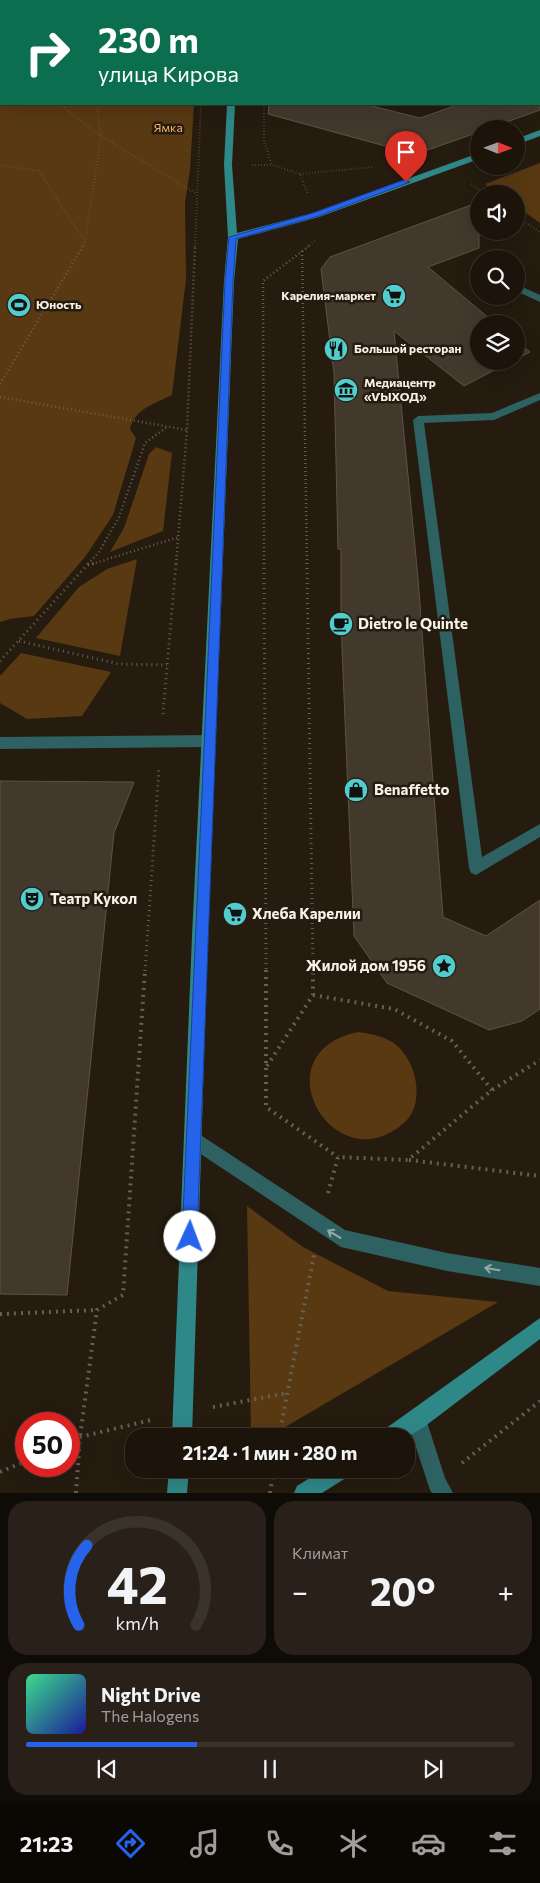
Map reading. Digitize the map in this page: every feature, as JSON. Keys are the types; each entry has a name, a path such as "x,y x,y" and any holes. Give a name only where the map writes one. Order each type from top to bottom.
{"main road":[{"path":"182,1428 209,741 229,281 233,237 228,166 231,105"},
{"path":"525,139 540,133"},
{"path":"233,237 316,215 470,159"},
{"path":"404,1428 540,1327"},
{"path":"177,1493 178,1478"},
{"path":"304,1493 328,1478"}],"street":[{"path":"525,292 540,299"},
{"path":"540,396 494,416 418,420 476,868 540,830"},
{"path":"0,743 209,741"},
{"path":"193,1139 320,1226 341,1238 447,1262 540,1276"},
{"path":"417,1420 440,1488"}],"path":[{"path":"60,105 101,136 197,194"},
{"path":"0,384 86,243 101,136 97,105"},
{"path":"0,1314 97,1310 123,1295 160,742 187,430 201,105"},
{"path":"264,105 264,141 272,165"},
{"path":"0,165 39,171 86,243"},
{"path":"473,185 469,182 477,179"},
{"path":"525,222 540,232"},
{"path":"316,240 264,280 266,1107 338,1157 408,1160 540,1176"},
{"path":"266,1067 312,995 302,250"},
{"path":"0,397 187,430"},
{"path":"0,660 88,565 120,517 145,443 167,427"},
{"path":"88,565 179,538"},
{"path":"19,641 118,664 167,664"},
{"path":"312,995 394,1009 452,1041 492,1090"},
{"path":"408,1160 492,1090 540,1060"},
{"path":"281,1428 320,1226 338,1157"},
{"path":"80,1437 97,1310"},
{"path":"440,1488 540,1401"},
{"path":"0,1472 15,1466"},
{"path":"76,1493 77,1477"},
{"path":"270,1493 272,1478"}],"green space":[{"name":"Ямка","path":"0,105 194,105 190,170 185,203 186,279 172,395 146,407 132,422 130,429 136,438 113,515 85,557 34,616 0,622"},
{"path":"540,163 540,223 525,212 525,185 485,184 509,175 525,175 525,169"},
{"path":"156,447 172,453 163,531 110,552 124,528 149,454"},
{"path":"137,559 120,656 36,638 79,587 107,569"},
{"path":"21,653 111,672 82,716 27,719 0,703 0,676"},
{"path":"358,1032 382,1037 395,1044 408,1060 416,1082 417,1093 411,1114 405,1122 379,1137 354,1138 333,1127 317,1109 310,1087 313,1064 328,1045"},
{"path":"247,1206 303,1247 388,1291 498,1302 284,1428 251,1428"}],"building":[{"path":"269,105 368,105 420,118 457,105 540,105 540,110 512,120 470,120 470,135 422,152 407,152 268,114"},
{"path":"470,205 470,240 479,240 479,248 428,267 470,302 470,305 473,305 485,315 470,315 470,370 495,370 464,386 394,331 418,578 443,917 486,936 540,900 540,1009 522,1021 489,1030 387,983 354,936 341,624 341,549 338,549 334,373 321,269 330,257"},
{"path":"525,348 530,352 525,354"},
{"path":"0,781 134,782 114,833 67,1295 0,1294"}],"place":[{"name":"Карелия-маркет","path":"394,296"},
{"name":"Юность","path":"19,305"},
{"name":"Большой ресторан","path":"336,349"},
{"name":"Медиацентр «ѴЫХОД»","path":"346,390"},
{"name":"Dietro le Quinte","path":"341,624"},
{"name":"Benaffetto","path":"356,790"},
{"name":"Театр Кукол","path":"32,899"},
{"name":"Хлеба Карелии","path":"235,914"},
{"name":"Жилой дом 1956","path":"444,966"}],"route":[{"path":"190,1237 200,936 229,281 233,237 316,215 406,182"}]}
